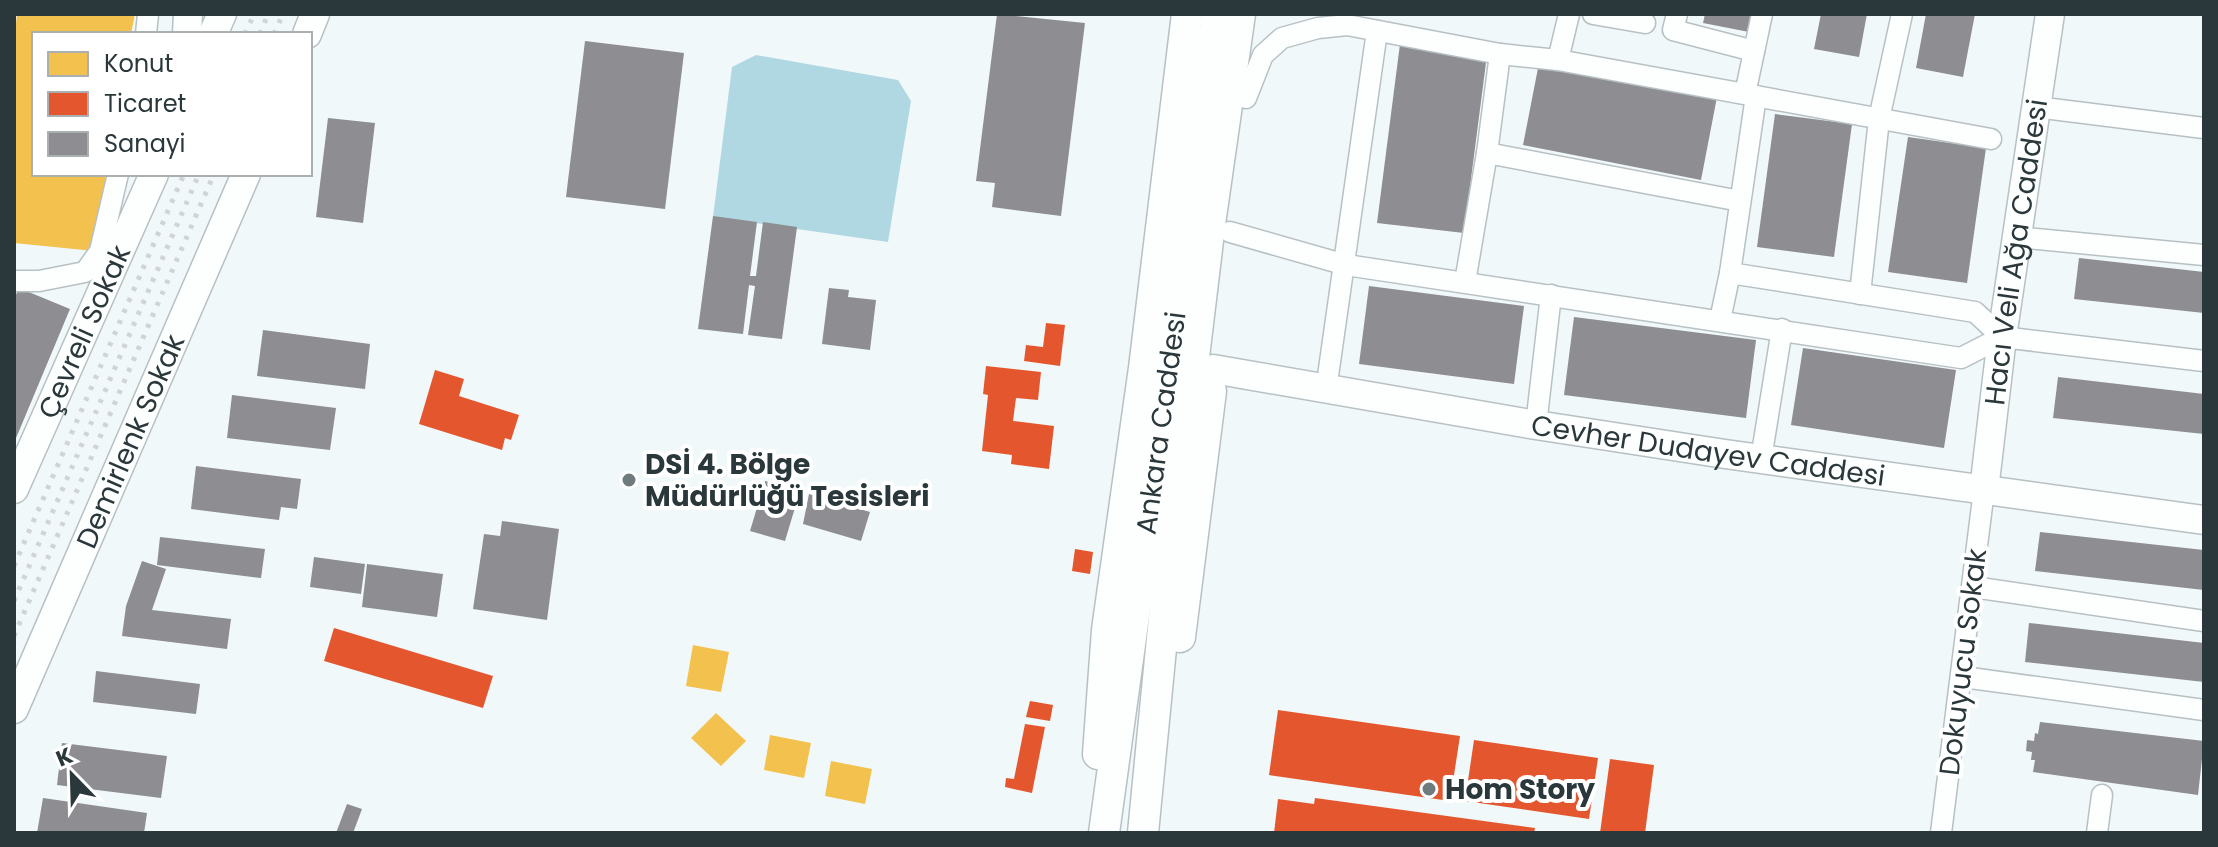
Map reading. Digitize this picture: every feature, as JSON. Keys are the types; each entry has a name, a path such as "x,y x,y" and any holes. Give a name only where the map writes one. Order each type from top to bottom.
{"main road":[{"name":"Ankara Caddesi","path":"1102,833 1217,14"},
{"name":"Ankara Caddesi","path":"1144,824 1170,556 1210,224 1240,14"},
{"path":"1144,824 1182,626 1258,14"},
{"path":"1102,833 1098,735 1107,630 1142,383 1187,15"}],"street":[{"path":"1558,60 1569,14"},
{"path":"1593,14 1675,22 1754,51"},
{"path":"1720,320 1740,201 1754,51 1762,14"},
{"path":"1860,294 1879,119 1902,14"},
{"name":"Hacı Veli Ağa Caddesi","path":"1984,490 2002,337 2050,14"},
{"path":"1246,98 1263,55 1282,38 1318,28 1347,25 1991,139"},
{"path":"1326,390 1377,31"},
{"path":"1465,282 1500,54"},
{"path":"2036,107 2204,128"},
{"path":"1487,153 1740,201"},
{"path":"14,281 96,275 118,176"},
{"name":"Çevreli Sokak","path":"14,489 96,275 153,176"},
{"name":"Demirlenk Sokak","path":"14,709 245,176"},
{"path":"1230,232 1346,265 1961,358 2002,337 2204,361"},
{"path":"2016,237 2204,255"},
{"path":"1730,273 1975,312 2002,337"},
{"path":"1536,425 1551,295"},
{"path":"1761,459 1782,329"},
{"name":"Cevher Dudayev Caddesi","path":"1213,369 1536,425 2204,520"},
{"name":"Dokuyucu Sokak","path":"1941,833 1963,677 1984,490"},
{"path":"1973,587 2204,621"},
{"path":"1963,677 2204,710"},
{"path":"2097,833 2102,795"}],"shaded area":[{"path":"756,55 898,80 911,101 888,242 713,217 732,67"}],"building: Konut":[{"path":"17,14 135,14 131,32 32,32 32,176 107,176 94,251 14,243 14,42"},
{"path":"693,645 729,652 721,692 686,686"},
{"path":"716,713 746,741 721,766 691,738"},
{"path":"770,735 811,743 804,778 764,770"},
{"path":"831,761 872,769 865,804 825,796"}],"building: Ticaret":[{"path":"1046,323 1065,325 1060,366 1024,361 1026,345 1043,347"},
{"path":"986,366 1041,372 1038,400 1016,398 1013,421 1054,426 1049,469 1011,464 1012,455 982,451 988,395 983,394"},
{"path":"435,370 464,379 459,396 519,415 511,440 505,438 502,450 419,424"},
{"path":"1075,549 1093,552 1090,574 1072,571"},
{"path":"334,628 493,676 483,708 324,661"},
{"path":"1030,701 1053,705 1050,721 1026,717"},
{"path":"1278,710 1460,736 1450,801 1269,775"},
{"path":"1025,724 1045,727 1032,793 1005,787 1006,778 1014,779"},
{"path":"1474,740 1598,758 1589,819 1465,801"},
{"path":"1610,759 1654,765 1645,833 1600,833"},
{"path":"1315,798 1535,828 1534,833 1274,833 1278,799 1314,804"}],"building: Sanayi":[{"path":"997,14 1085,23 1061,216 992,207 995,183 976,181"},
{"path":"1705,14 1752,14 1749,32 1703,23"},
{"path":"1821,14 1867,14 1859,57 1814,49"},
{"path":"1926,14 1975,14 1963,77 1916,68"},
{"path":"585,41 684,53 665,209 566,197"},
{"path":"1400,44 1487,55 1464,233 1377,223"},
{"path":"1539,63 1717,97 1701,180 1523,145"},
{"path":"1775,114 1852,124 1834,257 1757,247"},
{"path":"328,118 375,123 363,223 316,217"},
{"path":"1908,137 1986,148 1967,283 1888,272"},
{"path":"713,216 757,222 750,276 756,276 763,222 797,227 782,339 748,335 755,286 749,285 743,334 698,329"},
{"path":"2079,258 2204,272 2204,313 2074,299"},
{"path":"1369,286 1524,306 1514,384 1359,364"},
{"path":"19,288 70,309 14,443 14,299"},
{"path":"829,288 849,290 848,297 876,300 870,350 822,344"},
{"path":"1574,317 1756,340 1746,418 1564,395"},
{"path":"263,330 370,344 365,389 257,376"},
{"path":"1803,348 1956,370 1944,448 1791,425"},
{"path":"2058,377 2204,394 2204,434 2053,418"},
{"path":"232,395 336,408 330,450 227,438"},
{"path":"196,466 301,479 297,509 281,507 279,520 191,509"},
{"path":"765,481 800,491 785,541 750,531"},
{"path":"809,494 870,512 861,541 803,524"},
{"path":"502,521 559,529 547,620 473,609 484,534 500,536"},
{"path":"2040,532 2204,550 2204,590 2035,571"},
{"path":"160,537 265,549 261,578 157,565"},
{"path":"314,557 365,564 361,594 310,587"},
{"path":"142,561 166,569 152,610 231,619 227,649 122,636 126,606"},
{"path":"367,564 443,574 437,617 362,607"},
{"path":"2029,623 2204,643 2204,682 2025,662"},
{"path":"96,671 200,684 196,714 93,702"},
{"path":"2040,722 2204,741 2198,795 2033,772 2035,760 2031,760 2032,752 2026,751 2027,740 2034,741"},
{"path":"62,743 167,756 161,798 57,785"},
{"path":"43,798 147,813 144,833 37,833"},
{"path":"347,804 362,809 353,833 336,833"}],"railway":[{"path":"246,32 254,14"},
{"path":"261,32 268,14"},
{"path":"275,32 283,14"},
{"path":"14,566 183,176"},
{"path":"14,601 198,176"},
{"path":"14,636 213,176"}],"place":[{"name":"DSİ 4. Bölge Müdürlüğü Tesisleri","path":"629,480"},
{"name":"Hom Story","path":"1429,789"}]}
